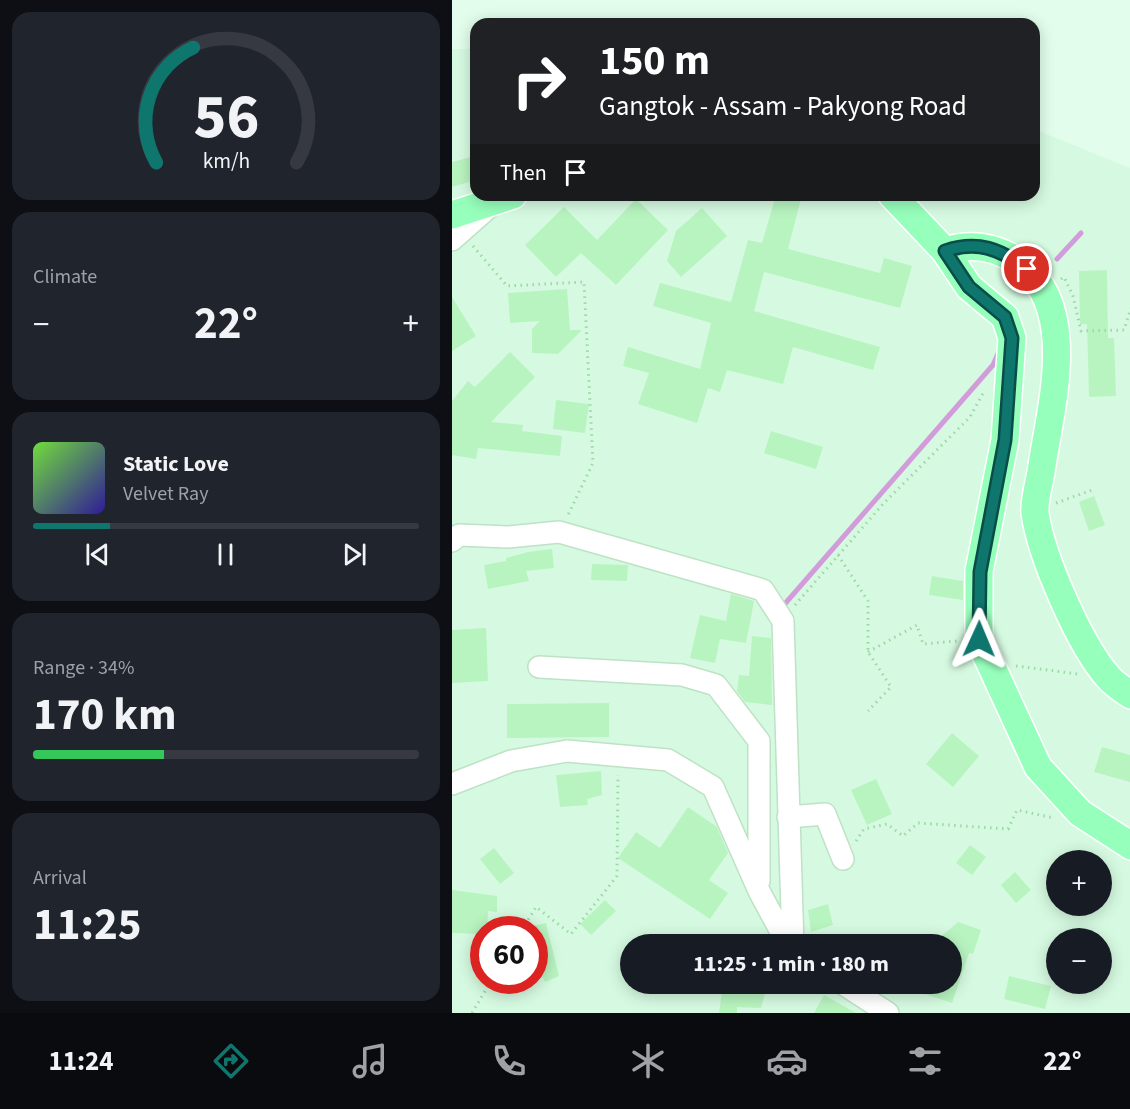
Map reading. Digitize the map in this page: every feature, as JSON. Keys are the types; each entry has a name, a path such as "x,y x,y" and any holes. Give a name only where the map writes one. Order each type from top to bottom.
{"main road":[{"path":"456,229 500,201"},
{"path":"898,201 945,251 969,287 1005,317 1012,338 1005,440 980,572 979,639 1038,767 1080,813 1130,846"},
{"path":"945,251 965,244 1005,253 1027,269 1054,315 1057,362 1035,511 1050,570 1084,639 1109,678 1130,695"}],"street":[{"path":"452,541 459,535 508,537 559,532 763,590 783,621 790,934"},
{"path":"539,667 682,675 716,685 759,741 759,891"},
{"path":"452,784 511,761 567,751 668,760 713,787 759,891 781,934"},
{"path":"788,817 825,814 843,859"},
{"path":"859,994 888,1013"}],"path":[{"path":"456,229 507,286 584,282 593,464 559,532"},
{"path":"1081,331 1124,330 1130,308"},
{"path":"783,621 883,504 970,417 986,389"},
{"path":"1035,511 1095,489"},
{"path":"838,555 868,601 868,652 891,687 868,711"},
{"path":"868,652 917,625 923,644 979,639"},
{"path":"990,663 1109,678"},
{"path":"548,916 571,934 617,876 618,756"},
{"path":"843,859 863,829 887,824 903,836 918,823 1008,829 1017,810 1060,819"},
{"path":"531,916 536,907 548,916"},
{"path":"472,1013 483,994"}],"shaded area":[{"path":"452,49 470,49 470,201 1040,201 1040,131 1130,168 1130,1013 452,1013"}],"building":[{"path":"470,157 470,182 452,187 452,162"},
{"path":"634,201 638,201 668,230 616,285 581,253 556,277 525,245 564,207 597,240"},
{"path":"774,201 800,201 788,249 880,273 884,258 912,266 900,308 764,272 754,311 880,347 873,370 793,347 783,384 727,370 720,392 708,388 697,423 638,404 649,373 623,366 628,347 700,369 711,323 653,306 660,283 731,302 748,240 762,243"},
{"path":"702,208 727,236 681,277 667,261 676,231"},
{"path":"1107,270 1108,338 1114,338 1116,396 1089,397 1087,324 1080,324 1079,271"},
{"path":"567,289 570,330 582,330 558,354 532,353 532,329 540,321 510,323 508,293"},
{"path":"452,297 476,336 452,351"},
{"path":"510,352 535,377 491,422 523,425 522,431 562,436 560,456 478,448 476,459 452,455 452,401 468,381 475,387"},
{"path":"556,400 589,404 585,433 553,429"},
{"path":"771,431 823,447 816,469 764,453"},
{"path":"1094,496 1105,525 1089,531 1079,502"},
{"path":"552,549 554,568 526,571 529,581 488,589 484,565 506,561 506,558 528,552"},
{"path":"592,564 628,565 627,581 591,580"},
{"path":"932,576 963,581 963,600 929,595"},
{"path":"731,594 754,601 746,643 720,639 715,663 690,658 700,615 726,621"},
{"path":"486,628 488,681 452,683 452,630"},
{"path":"752,636 771,638 772,705 745,702 737,691 739,675 749,676"},
{"path":"609,703 609,737 507,738 507,704"},
{"path":"952,733 979,756 953,787 926,764"},
{"path":"1102,747 1130,755 1130,782 1094,772"},
{"path":"601,771 602,795 587,799 588,805 560,807 556,775"},
{"path":"876,779 892,814 867,825 851,790"},
{"path":"688,807 717,827 728,853 709,880 728,893 710,919 618,858 636,832 660,848"},
{"path":"970,845 986,857 972,875 956,863"},
{"path":"494,848 514,873 500,884 480,859"},
{"path":"1015,872 1031,890 1016,903 1001,885"},
{"path":"452,890 497,896 497,912 488,911 488,916 470,916 470,934 452,933"},
{"path":"605,900 616,911 591,935 580,924"},
{"path":"828,904 833,925 811,932 808,910"},
{"path":"958,922 981,930 973,954 969,953 962,974 962,934 944,934"},
{"path":"548,931 559,976 548,981"},
{"path":"1009,976 1046,985 1046,994 1049,994 1045,1009 1004,999"},
{"path":"722,994 765,994 761,1008 737,1007 737,1013 719,1013"},
{"path":"925,994 955,994 952,1003"},
{"path":"824,995 856,1013 814,1013"}],"waterway":[{"path":"1057,259 1081,233"},
{"path":"783,606 993,365 1000,349"}],"route":[{"path":"979,639 980,572 1005,440 1012,338 1005,317 969,287 945,251 965,244 1005,253 1027,269"}]}
